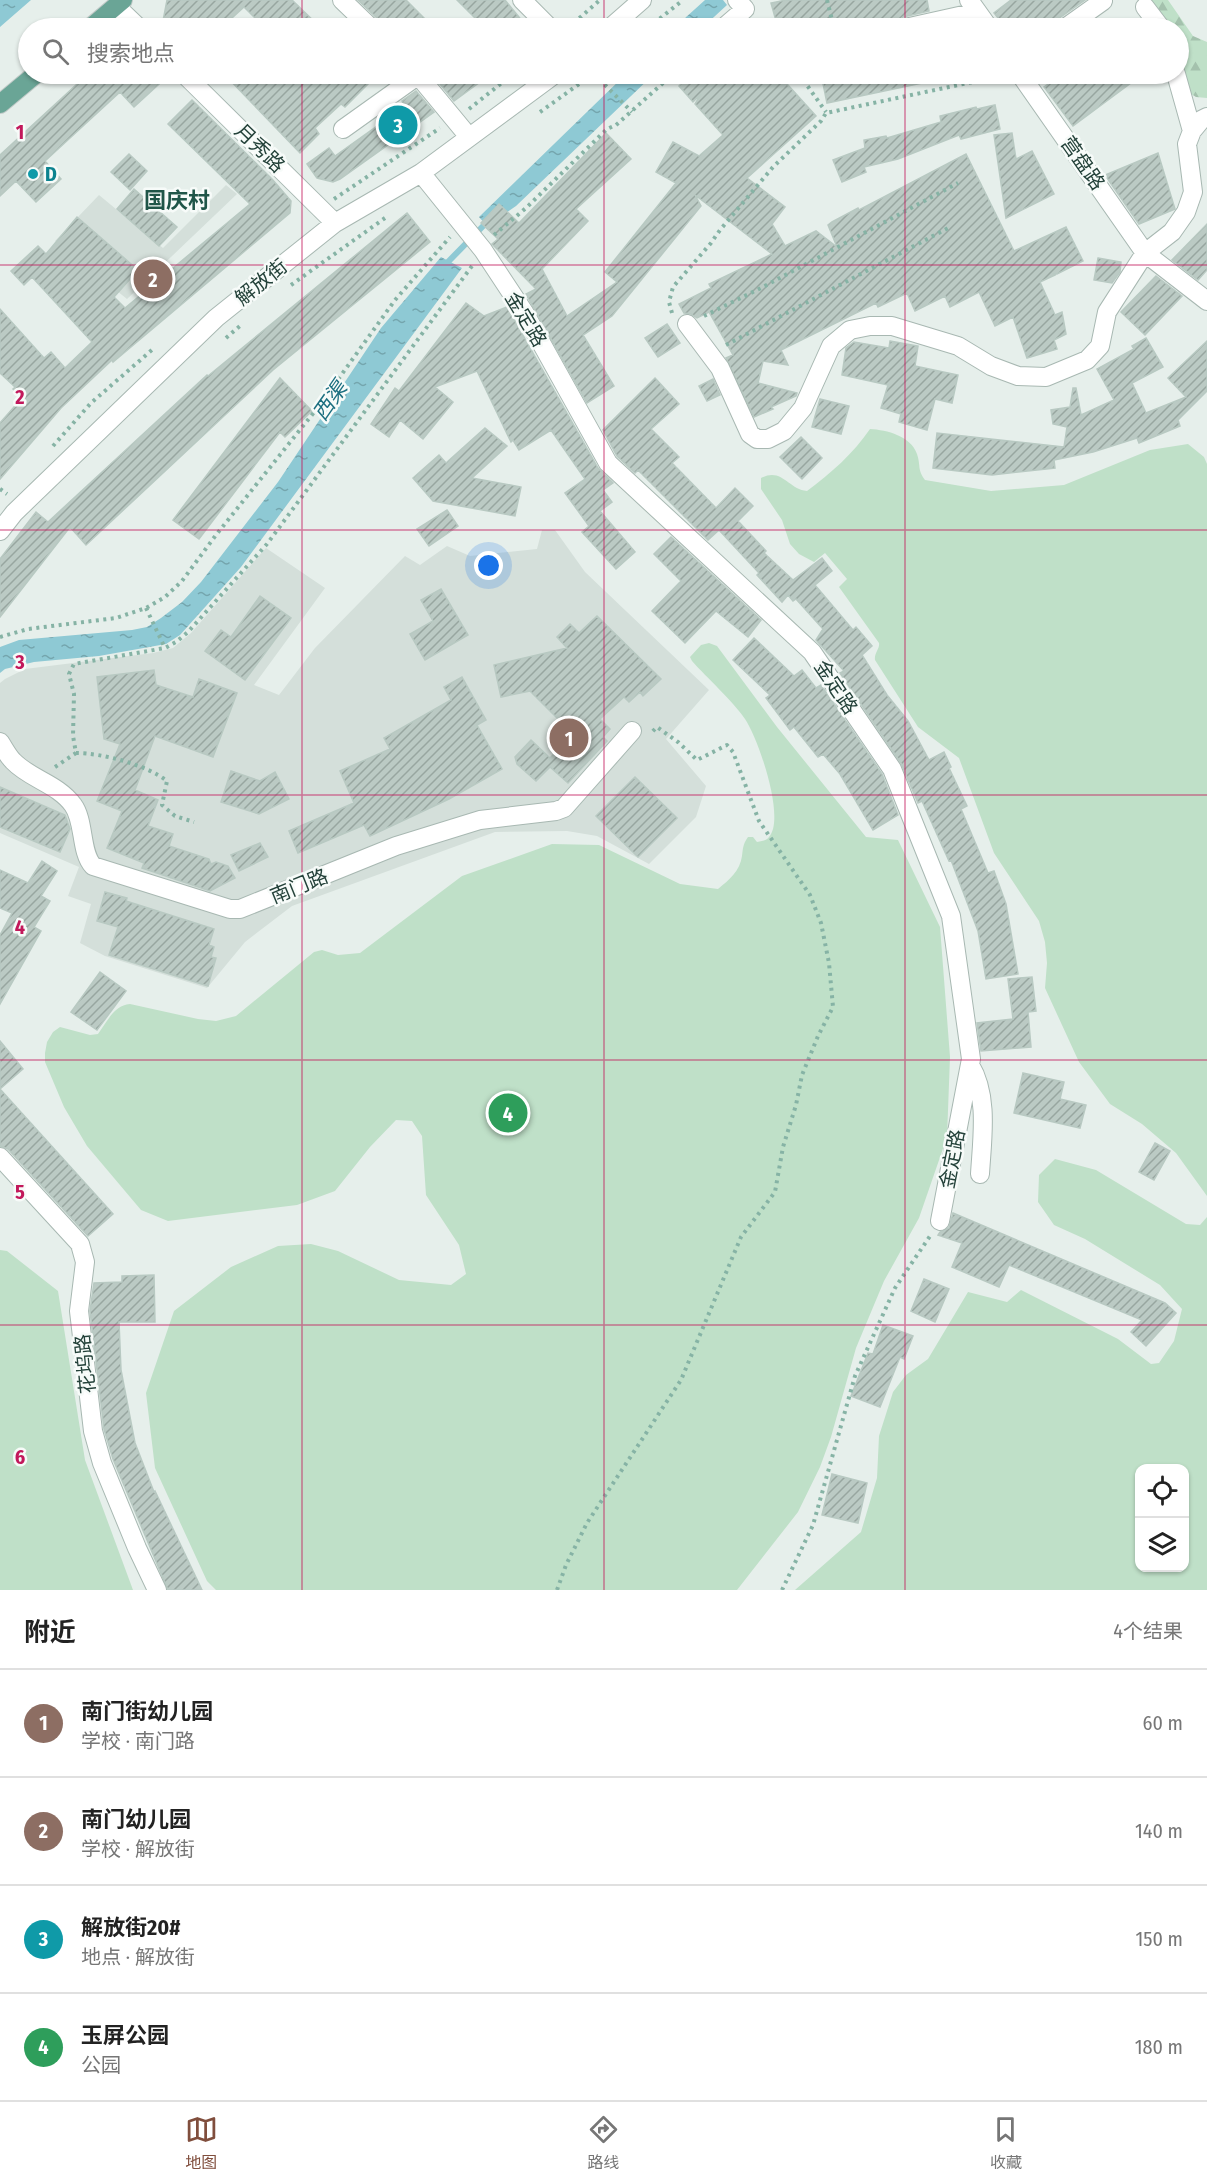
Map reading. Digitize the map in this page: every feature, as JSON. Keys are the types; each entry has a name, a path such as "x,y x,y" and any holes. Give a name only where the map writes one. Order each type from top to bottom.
{"main road":[{"path":"102,18 120,3"},
{"path":"0,104 24,84"}],"street":[{"path":"342,0 361,18"},
{"path":"522,0 540,18"},
{"path":"621,18 642,0"},
{"path":"735,18 745,9 737,0"},
{"path":"1079,18 1103,1"},
{"path":"120,3 131,18"},
{"path":"936,18 973,6"},
{"path":"1145,7 1153,18"},
{"name":"月秀路","path":"194,84 335,223"},
{"path":"343,129 404,84"},
{"path":"426,84 469,137"},
{"name":"解放街","path":"0,531 7,508 216,318 335,223 421,173 541,84"},
{"name":"营盘路","path":"1027,84 1145,253 1207,301"},
{"path":"1179,84 1192,131"},
{"path":"687,324 720,368 750,434 757,439 768,439 784,431 803,408 831,346 850,330 870,326 891,326 958,346 991,366 1018,376 1046,377 1087,360 1100,346 1107,312 1145,253 1172,232 1186,212 1193,192 1187,144 1192,131 1201,120 1207,117"},
{"name":"金定路","path":"421,173 483,250 524,312 608,463 812,652 892,769 951,916 971,1059 940,1221"},
{"name":"南门路","path":"0,742 13,762 68,799 75,809 88,858 93,866 230,909 240,909 396,846 480,820 556,811 564,808 632,731"},
{"path":"970,1065 980,1084 982,1130 980,1174"},
{"name":"花坞路","path":"0,1157 80,1244 85,1262 79,1311 93,1431 115,1495 157,1590"}],"path":[{"path":"580,18 600,0"},
{"path":"660,18 682,0"},
{"path":"827,0 832,18"},
{"path":"536,114 580,84"},
{"path":"604,84 632,112"},
{"path":"76,753 73,736 74,694 69,674 74,664 165,648 188,632 267,544 490,238 526,208 607,129 632,112 662,84"},
{"path":"806,84 826,112"},
{"path":"826,112 963,84"},
{"path":"826,112 821,122 773,167 673,287 669,302 672,313 687,324 761,288 958,183"},
{"path":"289,286 394,212"},
{"path":"0,637 28,629 116,618 146,608 165,597 182,581 319,406 395,300 462,223"},
{"path":"710,354 950,227"},
{"path":"225,338 243,323"},
{"path":"146,608 165,648"},
{"path":"557,1590 566,1565 587,1523 681,1380 741,1237 775,1192 783,1147 802,1075 833,1007 830,963 821,923 810,895 759,821 733,752 727,745 697,760 657,727 643,742 632,731"},
{"path":"38,777 76,753 106,757 157,774 167,781 162,805 175,816 194,822"},
{"path":"782,1590 813,1525 855,1376 895,1288 940,1221"}],"shaded area":[{"path":"226,185 237,194 127,299 55,241 99,195 163,248"},
{"path":"542,530 555,530 585,572 709,690 666,739 706,786 696,817 649,864 597,836 567,831 495,832 292,906 245,942 207,988 105,956 80,943 91,904 68,896 79,867 0,833 0,683 5,679 25,669 153,653 173,648 191,633 266,548 325,588 254,685 279,695 315,648 405,556 420,565 447,546 470,556 537,549"}],"green space":[{"path":"1147,0 1168,0 1180,18 1159,18"},
{"path":"1189,30 1193,36 1207,42 1207,98 1196,97 1188,92 1185,84 1189,84"},
{"path":"870,429 898,435 910,443 917,454 920,470 925,480 991,491 1064,485 1150,450 1188,444 1204,457 1207,464 1207,1196 1176,1153 1142,1124 1110,1104 1079,1062 1045,988 1047,963 1045,942 1039,921 994,853 959,758 918,727 875,660 879,643 839,587 847,579 825,553 814,562 799,554 790,544 782,520 761,489 761,478 774,475 807,491 841,463"},
{"path":"709,643 717,646 777,727 866,837 898,840 940,927 950,1057 947,1137 919,1218 884,1281 856,1348 831,1437 820,1467 798,1512 737,1590 216,1590 207,1581 155,1468 146,1393 174,1311 231,1267 278,1246 311,1244 338,1251 399,1280 451,1285 466,1274 459,1245 426,1195 422,1136 412,1121 396,1120 370,1147 335,1191 297,1205 168,1221 141,1210 87,1146 64,1107 45,1062 47,1042 53,1032 60,1027 90,1035 98,1034 115,1011 130,1004 198,1019 216,1021 236,1016 314,952 322,950 338,955 360,953 462,876 552,844 599,845 680,884 718,889 736,871 748,837 753,837 757,842 769,837 773,827 774,813 763,760 745,719 690,657 701,645"},
{"path":"1055,1159 1096,1170 1186,1224 1200,1225 1207,1217 1207,1590 795,1590 861,1532 877,1478 879,1436 893,1392 906,1375 928,1359 968,1292 1007,1302 1021,1290 1118,1339 1151,1364 1159,1363 1174,1341 1182,1309 1160,1285 1085,1239 1054,1225 1038,1202 1039,1175"},
{"path":"0,1250 7,1251 58,1291 85,1460 133,1590 0,1590"}],"water":[{"path":"0,0 31,0 0,27"},
{"path":"705,0 723,0 727,5 713,18 685,18"},
{"path":"616,84 644,84 516,206 487,226 479,217"},
{"path":"441,257 462,268 241,567 180,635 166,644 99,656 34,662 5,669 0,673 0,647 19,640 147,627 182,602 201,582 278,482 381,328"}],"building":[{"path":"167,0 292,0 311,18 255,18 244,7 232,18 164,18"},
{"path":"358,0 406,0 424,18 377,18"},
{"path":"457,0 505,0 520,18 475,18"},
{"path":"786,0 927,0 929,11 902,18 775,18 771,3"},
{"path":"1011,0 1085,0 1059,18 998,18 994,13"},
{"path":"77,84 159,84 134,107 120,92 45,161 61,179 36,202 16,181 0,196 0,155"},
{"path":"234,84 368,84 345,107 341,104 315,128 319,134 300,153"},
{"path":"440,84 477,84 454,101"},
{"path":"681,84 787,84 816,116 747,178 785,207 772,224 785,246 816,231 837,247 828,225 832,222 966,154 1014,251 1066,227 1083,261 1040,282 1055,315 1062,312 1066,334 1054,340 1057,349 1027,358 1013,317 995,326 979,292 950,307 945,296 915,311 907,293 878,307 876,303 781,350 788,365 763,361 758,383 797,393 796,396 771,407 773,409 754,417 726,358 733,355 709,312 697,318 684,313 679,304 711,288 709,284 772,254 695,195 701,206 612,316 583,335 614,386 587,403 526,294 536,289 492,244 498,239 481,223 499,204 519,223 606,133 631,159 576,209 588,221 542,269 567,316 617,282 605,272 676,183 656,172 673,142 699,156 723,135 695,104 701,94 693,102 679,86"},
{"path":"823,84 918,84 827,103"},
{"path":"1048,84 1130,84 1073,126 1044,87"},
{"path":"416,91 434,112 340,179 333,182 317,178 307,164 329,148 335,156 405,106 402,101"},
{"path":"192,100 272,179 291,201 290,213 113,362 112,360 61,408 0,479 0,423 22,398 13,389 15,387 0,373 0,309 44,358 51,352 65,368 92,342 32,277 24,285 11,271 38,246 46,254 77,217 138,270 114,297 125,308 250,204 168,124"},
{"path":"995,105 1000,129 961,139 959,135 898,159 864,167 866,172 842,182 833,160 865,148 864,140 886,136 887,138 941,122 940,116"},
{"path":"1012,133 1016,159 1032,151 1054,194 1006,218 994,135"},
{"path":"1158,153 1175,209 1139,224 1105,175"},
{"path":"129,154 147,171 130,190 111,172"},
{"path":"134,189 177,227 159,246 117,209"},
{"path":"407,213 430,242 273,370 86,545 70,527 0,617 0,559 36,512 48,522 207,375"},
{"path":"1207,224 1207,270 1198,280 1172,260"},
{"path":"1098,258 1121,262 1120,272 1112,283 1094,280"},
{"path":"1156,276 1182,296 1145,335 1121,312"},
{"path":"466,303 484,316 507,307 598,468 613,483 603,490 612,502 600,511 635,552 616,569 582,532 589,526 565,493 585,479 551,430 519,450 513,440 511,442 477,371 435,387 453,402 423,439 400,420 389,437 371,424 395,388 399,391"},
{"path":"667,324 680,343 658,357 645,338"},
{"path":"1146,338 1163,367 1132,383 1146,413 1186,397 1168,378 1207,341 1207,391 1178,420 1180,426 1139,443 1137,438 1093,452 1054,460 1055,468 992,475 933,468 937,433 1064,447 1067,427 1053,424 1051,410 1070,407 1073,388 1076,388 1081,415 1114,400 1097,369 1134,349 1132,346"},
{"path":"890,341 918,346 915,366 958,375 952,403 935,399 927,430 899,422 901,414 881,408 888,385 842,375 846,348 854,342 889,348"},
{"path":"280,378 312,411 285,437 280,432 199,539 173,520"},
{"path":"655,378 679,404 651,429 679,457 672,463 716,508 735,488 753,506 738,521 766,551 764,553 793,580 822,558 832,571 815,585 853,630 856,627 872,646 862,655 887,695 908,721 929,760 944,752 967,806 961,809 988,873 994,871 1006,904 1018,974 986,979 978,931 951,860 949,861 922,801 918,803 901,763 840,673 844,671 816,640 823,629 796,599 793,601 788,595 782,602 719,530 708,540 638,470 635,473 617,456 603,430"},
{"path":"713,379 720,395 707,401 699,386"},
{"path":"820,399 849,406 841,434 812,427"},
{"path":"485,428 507,446 472,478 521,487 515,516 433,501 413,478 439,455 446,463"},
{"path":"801,437 822,458 802,479 780,457"},
{"path":"447,510 458,526 429,546 417,529"},
{"path":"671,537 761,620 748,637 716,611 685,643 652,611 681,581 654,554"},
{"path":"441,589 468,635 425,660 410,634 433,621 421,600"},
{"path":"260,596 291,618 245,680 205,651 221,630 231,637"},
{"path":"597,616 661,679 643,696 640,692 629,702 624,697 600,719 610,729 603,737 607,741 568,783 550,767 536,781 517,764 515,757 531,740 550,758 573,734 530,691 501,697 494,665 567,648 557,637 570,624 579,633"},
{"path":"754,638 794,676 802,670 816,688 821,685 882,774 898,815 873,830 840,774 823,754 818,757 794,727 790,730 766,698 770,695 733,660"},
{"path":"154,670 156,685 193,697 199,679 237,693 213,757 155,736 135,790 158,800 148,826 173,834 169,846 209,859 211,864 216,862 228,866 235,878 210,891 142,868 144,863 107,848 122,811 97,801 120,744 104,739 97,677"},
{"path":"462,677 486,720 477,725 502,769 449,799 370,836 364,825 298,853 289,831 354,803 340,771 390,749 384,738 451,700 444,687"},
{"path":"231,771 260,781 275,772 289,799 259,814 221,802"},
{"path":"635,777 677,818 638,857 596,816"},
{"path":"0,787 65,815 70,829 60,852 0,827"},
{"path":"260,843 268,857 239,871 231,855"},
{"path":"42,861 57,871 41,896 50,901 34,927 41,931 0,1004 0,935 12,913 0,908 0,870 28,883"},
{"path":"105,892 214,929 209,945 214,947 211,957 216,958 208,986 109,955 118,927 97,921"},
{"path":"100,972 126,991 97,1030 71,1012"},
{"path":"1032,977 1036,1011 1028,1012 1031,1047 981,1051 977,1023 1013,1019 1008,979"},
{"path":"0,1041 23,1069 0,1089"},
{"path":"1023,1073 1064,1082 1060,1099 1086,1105 1080,1128 1014,1113"},
{"path":"0,1089 113,1214 88,1236 8,1149 0,1146"},
{"path":"1155,1143 1170,1151 1154,1180 1139,1172"},
{"path":"953,1213 1165,1303 1176,1313 1146,1346 1131,1332 1142,1320 1009,1265 999,1287 952,1267 962,1243 938,1235 949,1228"},
{"path":"154,1275 155,1322 119,1322 121,1370 135,1443 154,1492 202,1590 168,1590 113,1459 104,1429 90,1311 94,1283 122,1282 122,1276"},
{"path":"924,1279 949,1289 935,1322 911,1311"},
{"path":"883,1325 913,1336 904,1359 900,1357 880,1407 851,1396 868,1353 873,1354"},
{"path":"832,1474 867,1483 858,1523 822,1515"}],"waterway":[{"name":"西渠","path":"444,266 489,220"}],"place":[{"name":"解放街20#","path":"398,125"},
{"name":"D","path":"33,174"},
{"name":"南门幼儿园","path":"153,279"},
{"name":"南门街幼儿园","path":"569,738"},
{"name":"玉屏公园","path":"508,1113"}],"district":[{"name":"国庆村","path":"177,200"}]}
